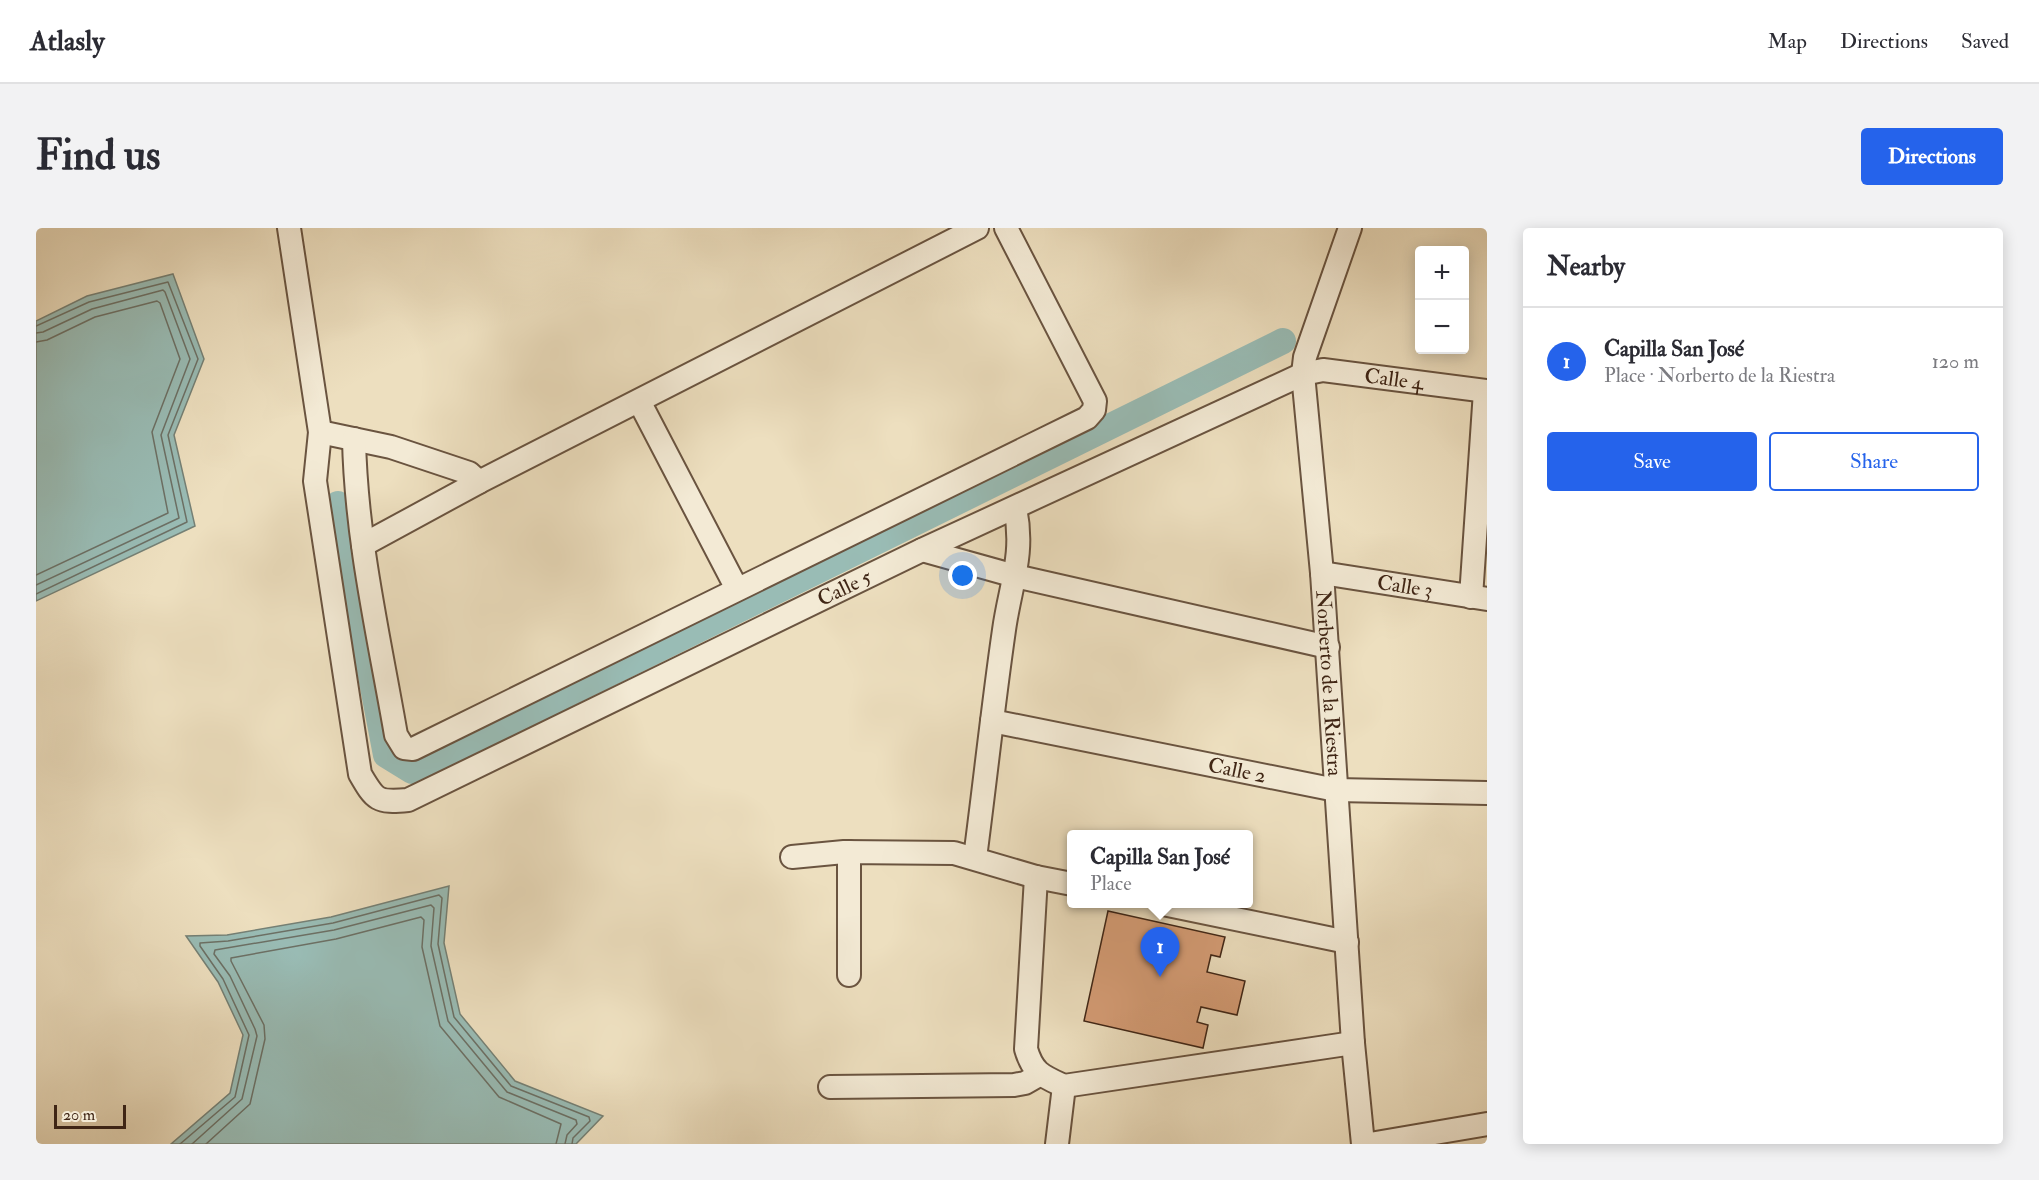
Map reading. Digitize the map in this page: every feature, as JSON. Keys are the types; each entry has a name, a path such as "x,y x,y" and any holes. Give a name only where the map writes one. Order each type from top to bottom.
{"street":[{"path":"289,228 320,432 391,447 468,472 479,482"},
{"path":"363,544 479,482 977,228"},
{"path":"354,439 355,473 363,544 396,735 404,748 413,748 1087,418 1094,410 1095,401 1006,228"},
{"name":"Norberto de la Riestra","path":"1350,228 1305,357 1303,374 1328,647 1353,1043 1363,1144"},
{"name":"Calle 4","path":"1303,374 1323,370 1486,391"},
{"name":"Calle 5","path":"320,432 315,481 360,774 371,793 387,802 408,800 922,550 1303,374"},
{"path":"1479,598 1486,391"},
{"path":"639,401 736,589"},
{"path":"975,858 1004,627 1015,576 1020,529 1015,508"},
{"path":"922,550 1015,576 1328,647"},
{"name":"Calle 3","path":"1322,573 1479,598"},
{"name":"Calle 2","path":"992,721 1336,790 1487,793"},
{"path":"849,852 849,975"},
{"path":"792,857 849,852 954,854 1067,883"},
{"path":"1036,877 1026,1049 1030,1062 1039,1075 1064,1086 1353,1043"},
{"path":"1187,908 1347,942"},
{"path":"830,1088 1014,1084 1025,1083 1039,1075"},
{"path":"1057,1144 1064,1086"},
{"path":"1370,1144 1487,1124"}],"water":[{"path":"173,274 204,359 174,435 195,526 36,601 36,321 87,296"},
{"path":"449,886 444,943 460,1014 515,1081 603,1116 576,1144 171,1144 230,1093 243,1035 218,982 186,936 227,935 331,917"}],"building":[{"path":"1108,911 1225,937 1220,957 1211,955 1207,972 1245,981 1237,1015 1201,1007 1197,1022 1208,1025 1203,1048 1084,1021"}],"waterway":[{"path":"338,504 386,755 412,771 1283,341"}],"place":[{"name":"Capilla San José","path":"1160,977"}]}
